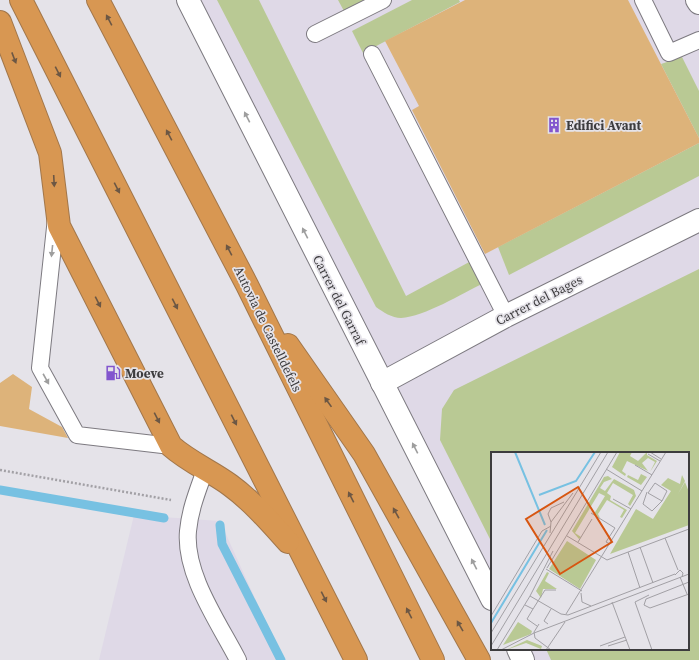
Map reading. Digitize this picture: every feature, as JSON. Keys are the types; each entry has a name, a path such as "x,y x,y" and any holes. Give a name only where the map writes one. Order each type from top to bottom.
{"highway":[{"path":"21,0 356,660"},
{"name":"Autovia de Castelldefels","path":"98,0 247,285 433,660"},
{"path":"0,22 50,153 54,175 56,212 59,226 171,446 187,460 230,485 248,499 306,562"},
{"path":"247,285 364,454 480,660"}],"street":[{"name":"Carrer del Garraf","path":"188,0 491,597"},
{"name":"Carrer del Bages","path":"382,383 506,316 699,220"},
{"path":"518,650 523,660"}],"lane":[{"path":"315,34 383,0"},
{"path":"643,0 669,54 699,40"},
{"path":"372,54 506,316"},
{"path":"56,212 40,368 77,435 171,446"},
{"path":"205,470 193,504 188,532 190,560 200,588 238,660"}],"path":[{"path":"0,470 193,504"}],"shaded area":[{"path":"188,0 699,0 699,660 523,660 518,650 689,650 689,452 491,452 491,597"},
{"path":"134,515 220,521 283,660 99,660"}],"green space":[{"path":"217,0 259,0 406,296 473,260 484,283 432,309 410,317 394,317 376,307"},
{"path":"338,0 364,0 344,11"},
{"path":"412,0 459,0 460,2 363,53 352,31"},
{"path":"682,57 699,91 699,138 661,64"},
{"path":"699,143 699,176 509,275 498,247"},
{"path":"699,269 699,660 551,660 546,650 689,650 689,452 491,452 491,541 440,440 442,409 454,390"}],"building":[{"name":"Edifici Avant","path":"465,0 628,0 699,138 699,143 485,254 412,110 419,106 385,41"},
{"path":"13,374 32,387 29,409 62,427 68,438 0,426 0,383"}],"waterway":[{"path":"0,490 164,518"},
{"path":"220,525 222,544 281,660"}],"place":[{"name":"Edifici Avant","path":"554,125"},
{"name":"Moeve","path":"113,373"}]}
